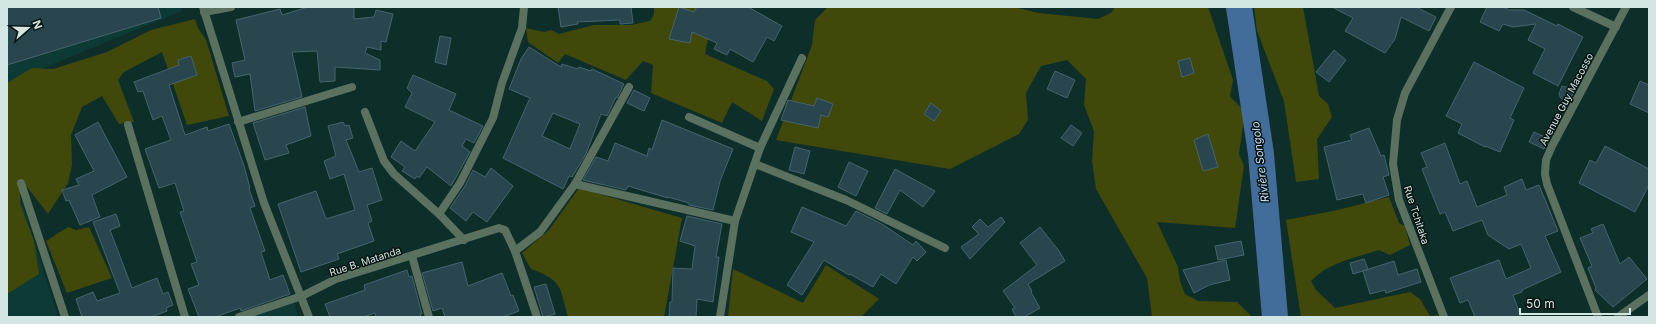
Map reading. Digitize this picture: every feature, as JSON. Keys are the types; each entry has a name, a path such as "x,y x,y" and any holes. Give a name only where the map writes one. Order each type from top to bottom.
{"street":[{"path":"231,7 204,9 264,203 309,317"},
{"path":"439,214 460,183 493,118 502,83 522,28 524,7"},
{"name":"Rue Tchitaka","path":"1444,317 1399,200 1393,164 1397,120 1405,93 1451,7"},
{"path":"1573,7 1616,27"},
{"name":"Avenue Guy Macosso","path":"1598,317 1547,184 1545,174 1546,160 1626,7"},
{"path":"720,317 735,221 760,148 802,58"},
{"path":"238,122 352,87"},
{"path":"537,317 515,251 540,232 575,184 629,87"},
{"path":"365,112 384,161 394,174 439,214 464,240"},
{"path":"689,117 760,148"},
{"path":"128,124 185,317"},
{"path":"755,164 846,200 945,248"},
{"path":"21,183 65,317"},
{"path":"575,184 735,221"},
{"name":"Rue B. Matanda","path":"239,317 302,296 336,279 499,228 504,230 515,251"},
{"path":"412,256 429,317"},
{"path":"1618,317 1649,295"}],"shaded area":[{"path":"7,7 181,7 182,11 7,83"},
{"path":"7,154 58,317 7,317"},
{"path":"294,303 298,317 252,317"}],"green space":[{"path":"654,7 714,7 705,54 767,81 774,89 762,121 732,102 722,123 651,93 653,65 643,61 626,80 565,54 558,63 528,42 526,28 544,32 551,30 559,34 594,25 631,25 650,21 654,14"},
{"path":"828,7 1013,7 1039,13 1098,19 1111,13 1115,7 1208,7 1233,80 1230,96 1245,112 1239,154 1244,166 1235,228 1157,222 1178,267 1180,281 1185,294 1198,301 1237,302 1252,317 1152,317 1147,278 1096,189 1092,161 1094,131 1084,105 1086,79 1067,60 1041,66 1026,93 1028,120 1019,134 950,169 776,140 812,45 815,20"},
{"path":"1254,7 1303,7 1319,96 1328,104 1332,117 1317,139 1319,179 1296,182 1284,101 1257,31"},
{"path":"195,19 198,28 206,40 229,116 187,125 162,52 124,72 118,80 134,122 119,124 102,96 82,107 71,135 72,165 68,183 48,214 20,178 20,204 34,241 39,274 7,294 7,83 32,68 53,69 107,52 151,30"},
{"path":"579,188 682,218 664,317 568,317 558,286 549,277 531,269 522,253 549,230"},
{"path":"1389,197 1399,223 1405,226 1410,245 1390,255 1379,250 1343,261 1325,270 1311,281 1316,290 1335,308 1410,292 1420,299 1430,316 1438,315 1439,317 1301,317 1286,220 1333,211"},
{"path":"68,227 76,230 89,227 112,278 67,293 46,241"},
{"path":"826,265 879,299 861,317 728,317 733,269 803,303"}],"building":[{"path":"7,7 158,7 161,18 7,65"},
{"path":"308,7 354,7 354,19 374,17 376,10 393,14 386,42 381,41 381,50 367,47 365,53 380,60 380,70 335,67 335,81 320,82 317,51 292,52 302,97 255,111 250,74 235,77 232,63 245,60 236,20 280,9 282,15"},
{"path":"558,7 631,7 633,23 620,24 620,20 577,22 578,24 561,27"},
{"path":"679,7 694,12 697,7 748,7 782,26 774,41 767,37 753,62 730,49 727,55 714,49 717,43 692,32 690,43 669,39"},
{"path":"1332,7 1416,7 1436,17 1429,31 1401,17 1395,39 1385,53 1345,31 1353,18"},
{"path":"1487,7 1503,7 1509,10 1524,10 1557,26 1558,24 1583,37 1558,86 1533,73 1545,49 1528,40 1536,24 1513,27 1503,24 1499,31 1480,22"},
{"path":"440,36 451,38 446,65 435,62"},
{"path":"529,47 561,67 562,64 578,69 579,67 591,71 592,69 624,84 607,116 601,114 586,154 572,177 569,176 563,189 503,158 530,98 509,89 521,59","holes":["553,113 580,124 570,149 542,136"]},
{"path":"1334,50 1346,60 1329,82 1316,72"},
{"path":"191,56 197,75 169,85 185,135 207,127 208,131 229,124 244,166 249,189 255,206 250,208 265,251 261,252 270,280 283,275 290,294 241,311 240,308 215,317 199,317 188,289 199,285 191,264 197,262 180,212 184,211 175,183 159,188 145,149 171,140 162,116 153,120 143,91 138,92 134,82 179,65 178,60"},
{"path":"1190,58 1194,73 1182,77 1178,61"},
{"path":"1474,62 1524,88 1510,118 1514,120 1500,152 1485,147 1458,133 1462,124 1446,116"},
{"path":"1055,71 1075,80 1067,98 1047,89"},
{"path":"413,75 456,94 449,110 483,126 474,143 466,139 462,146 470,152 451,186 427,167 419,178 417,176 415,179 402,171 405,167 391,157 401,141 415,151 435,122 405,107 412,93 407,88"},
{"path":"1640,81 1649,85 1649,113 1630,104"},
{"path":"1562,86 1570,88 1572,91 1573,94 1569,100 1563,100 1560,97 1559,94"},
{"path":"634,90 650,98 644,111 627,103"},
{"path":"817,98 833,104 828,117 821,115 818,128 781,120 788,100 814,106"},
{"path":"931,103 941,111 934,121 924,114"},
{"path":"305,107 311,136 286,145 289,153 265,160 253,123"},
{"path":"662,120 733,149 720,181 713,210 689,205 689,203 628,186 626,190 583,180 596,157 608,161 615,143 647,156 649,148 652,150"},
{"path":"98,122 127,177 92,195 100,217 80,225 69,200 66,201 62,190 79,185 76,179 94,171 75,135"},
{"path":"343,122 345,126 349,125 353,138 346,140 359,172 372,168 382,200 367,205 372,221 368,223 374,241 337,254 339,259 301,272 278,204 316,191 326,219 355,210 344,174 330,179 324,161 336,156 328,126"},
{"path":"1071,125 1082,133 1073,146 1061,138"},
{"path":"1369,128 1381,156 1384,155 1389,175 1383,177 1389,195 1366,203 1363,194 1337,200 1324,147 1352,140 1350,135"},
{"path":"1534,132 1549,139 1544,149 1529,142"},
{"path":"1208,134 1218,167 1203,171 1194,140"},
{"path":"1445,143 1460,184 1467,181 1477,207 1507,195 1504,187 1522,179 1526,190 1539,185 1558,231 1545,236 1561,272 1513,295 1521,317 1475,317 1468,300 1460,303 1450,278 1499,260 1506,279 1531,268 1521,244 1509,249 1488,235 1482,220 1453,231 1445,212 1440,214 1422,169 1427,167 1421,153"},
{"path":"1605,146 1649,169 1649,185 1635,212 1579,183 1590,160 1596,163"},
{"path":"795,147 810,151 804,174 789,170"},
{"path":"849,162 868,171 856,196 838,187"},
{"path":"491,168 513,186 487,222 473,212 466,221 450,208 465,186 473,170 485,177"},
{"path":"895,169 935,191 923,207 900,190 887,214 875,208"},
{"path":"802,207 846,226 856,211 882,224 913,245 916,241 926,252 917,261 913,257 896,284 881,274 873,287 824,260 802,295 787,285 814,242 791,232"},
{"path":"116,214 120,226 110,230 132,288 157,278 163,294 168,292 173,305 166,308 167,311 151,317 82,317 76,299 93,292 97,301 120,293 93,222"},
{"path":"687,216 722,224 716,257 719,257 713,302 697,299 696,317 669,317 670,302 672,302 673,268 692,269 695,246 680,241"},
{"path":"1001,217 1005,222 970,259 961,247 979,234 972,227 980,219 988,227"},
{"path":"1603,224 1620,264 1629,257 1647,279 1613,307 1595,290 1596,288 1588,268 1592,266 1580,238 1593,233 1591,229"},
{"path":"1040,227 1065,261 1028,284 1040,308 1024,317 1016,317 1012,309 1015,308 1003,291 1037,265 1020,243"},
{"path":"1241,241 1244,255 1218,260 1215,246"},
{"path":"1364,259 1368,269 1353,274 1350,263"},
{"path":"1226,260 1230,280 1209,285 1194,293 1183,270"},
{"path":"1394,261 1398,275 1417,269 1421,282 1386,293 1385,290 1370,294 1363,271"},
{"path":"462,262 468,286 502,273 519,311 503,317 445,317 442,308 433,311 422,273"},
{"path":"407,270 409,277 412,276 422,314 420,314 421,317 376,317 375,313 363,317 330,317 325,304 365,290 364,285"},
{"path":"546,284 555,314 543,317 534,287"}],"waterway":[{"name":"Rivière Songolo","path":"1239,7 1261,154 1275,317"}]}
